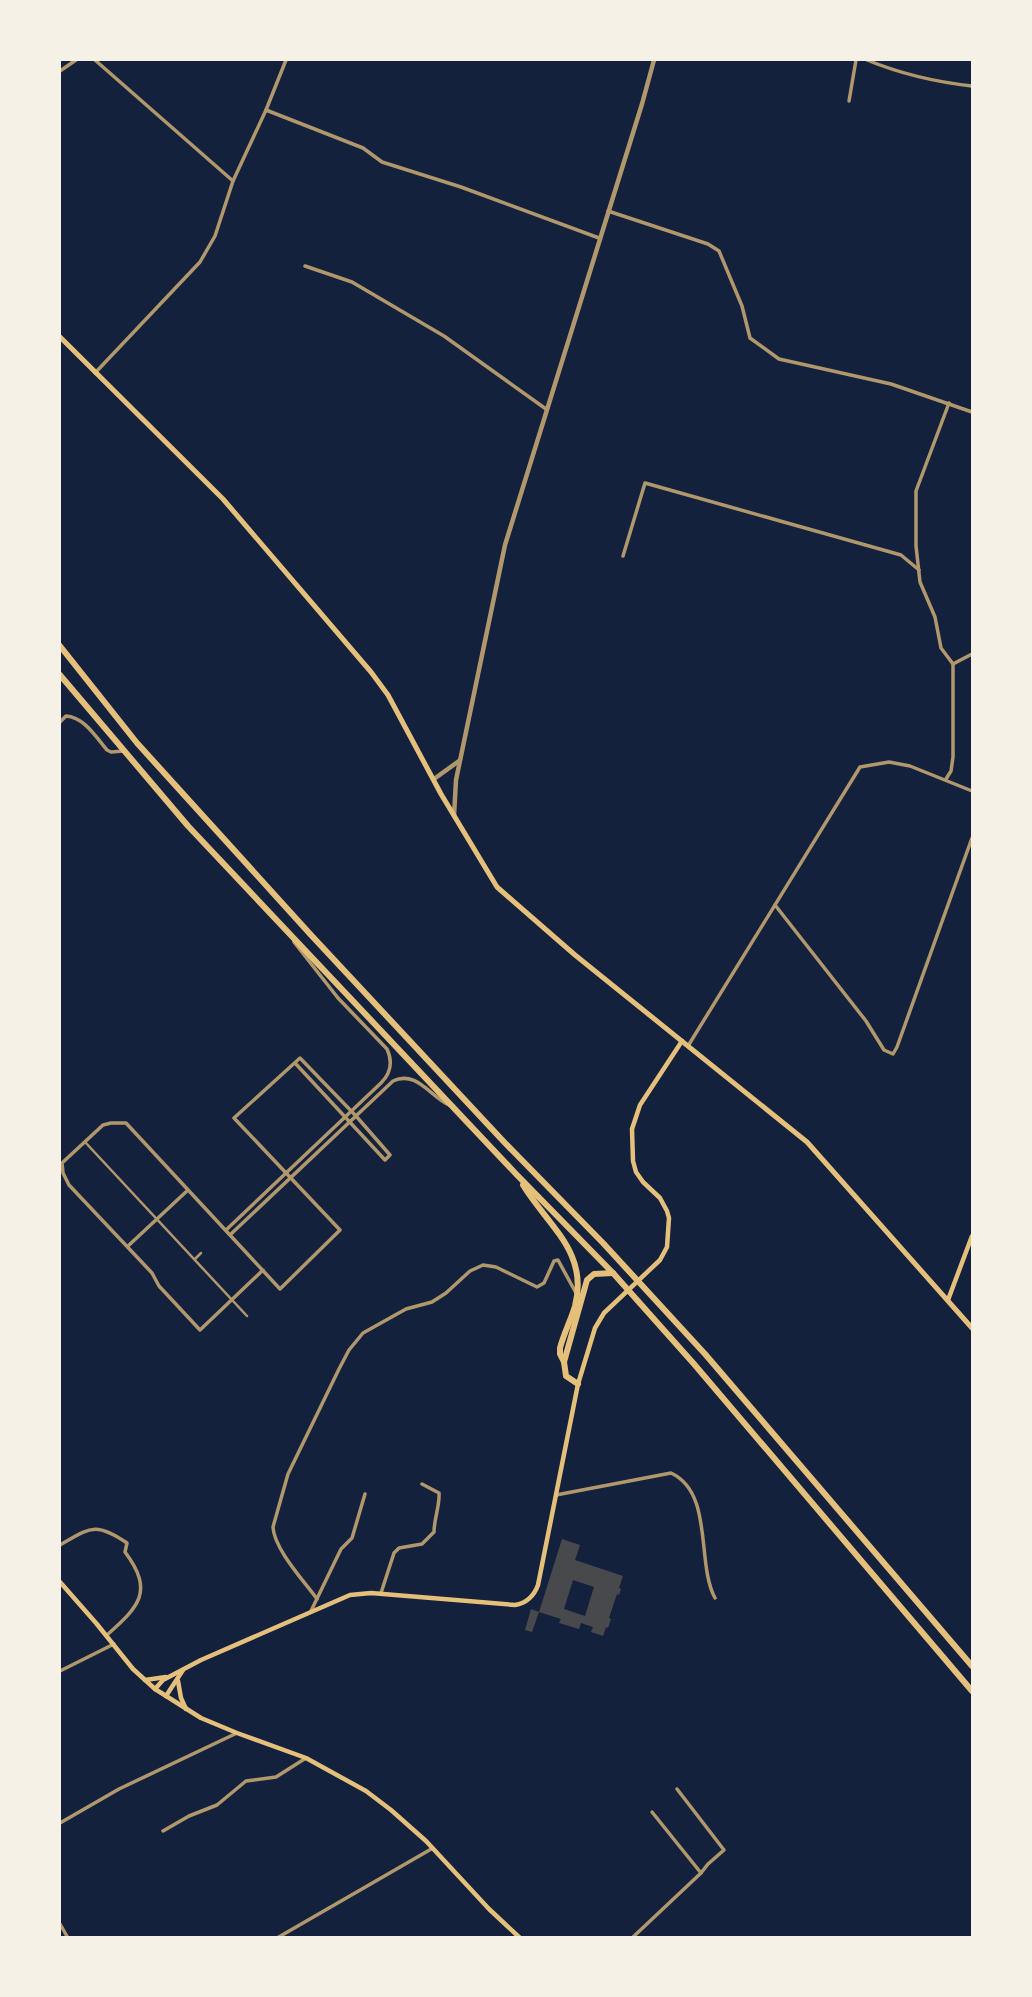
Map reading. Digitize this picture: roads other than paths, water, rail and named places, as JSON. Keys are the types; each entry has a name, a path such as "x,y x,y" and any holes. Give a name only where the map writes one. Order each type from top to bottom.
{"highway":[{"path":"60,646 137,743 294,917 705,1354 972,1666"},
{"path":"60,677 188,826 613,1273 703,1374 972,1691"},
{"path":"517,1175 573,1257 577,1272 577,1295 560,1348 566,1376 579,1384"},
{"path":"564,1362 587,1280 594,1273 613,1273"}],"main road":[{"path":"60,337 223,499 371,673 388,695 454,817 497,887 575,955 807,1142 972,1328"},
{"path":"155,1689 170,1676 201,1660 350,1595 381,1594 510,1605 526,1602 533,1595 538,1585 579,1384 597,1323 612,1304 660,1260 667,1247 669,1218 660,1198 636,1172 632,1129 640,1105 682,1041"},
{"path":"948,1300 972,1236"},
{"path":"60,1582 133,1669 155,1689 186,1710 237,1733 306,1758 366,1791 433,1848 489,1909 520,1937"},
{"path":"166,1696 184,1669"},
{"path":"145,1680 170,1676"},
{"path":"178,1680 186,1710"}],"street":[{"path":"60,71 76,60"},
{"path":"95,60 233,181"},
{"path":"95,373 200,262 215,236 233,181 286,60"},
{"path":"454,817 460,761 505,545 654,60"},
{"path":"849,101 856,60"},
{"path":"867,60 892,70 951,84 972,86"},
{"path":"266,110 363,148 382,162 461,187 599,238"},
{"path":"608,211 708,244 719,251 742,306 750,338 779,359 891,384 972,412"},
{"path":"305,266 352,282 444,336 546,409"},
{"path":"945,780 951,771 953,757 953,664 941,648 935,617 920,582 916,546 916,491 949,403"},
{"path":"623,556 645,483 901,555 919,570"},
{"path":"953,664 972,654"},
{"path":"60,722 66,716 75,717 83,722 107,750 124,751"},
{"path":"434,779 460,761"},
{"path":"688,1046 860,767 889,762 910,766 972,791"},
{"path":"775,905 866,1021 884,1050 893,1054 972,838"},
{"path":"231,1234 386,1079 391,1067 383,1044 344,1005 287,931"},
{"path":"263,1270 200,1330 159,1286 152,1273 128,1246 75,1191 63,1174 62,1163 84,1141 107,1124 126,1124 281,1289 340,1230 234,1118 300,1058 390,1155 385,1160 295,1063"},
{"path":"226,1230 391,1083 400,1078 409,1078 419,1083 440,1101 453,1107"},
{"path":"84,1141 247,1316"},
{"path":"128,1246 188,1190"},
{"path":"195,1259 201,1253"},
{"path":"317,1599 278,1544 274,1527 288,1474 349,1350 363,1333 406,1309 432,1302 470,1271 482,1265 496,1267 537,1287 544,1283 557,1259 577,1295"},
{"path":"556,1495 671,1473 679,1476 689,1488 699,1509 708,1586 715,1598"},
{"path":"381,1594 394,1553 399,1548 422,1544 434,1532 439,1493 422,1484"},
{"path":"311,1611 341,1549 352,1538 365,1494"},
{"path":"60,1545 93,1528 108,1531 127,1542 125,1552 140,1577 139,1597 130,1614 107,1635"},
{"path":"60,1671 114,1644"},
{"path":"60,1823 118,1789 237,1733"},
{"path":"163,1831 189,1816 217,1805 246,1781 276,1777 306,1758"},
{"path":"632,1937 724,1850 677,1788"},
{"path":"652,1812 701,1874"},
{"path":"277,1937 433,1848"},
{"path":"60,1924 68,1937"}]}
